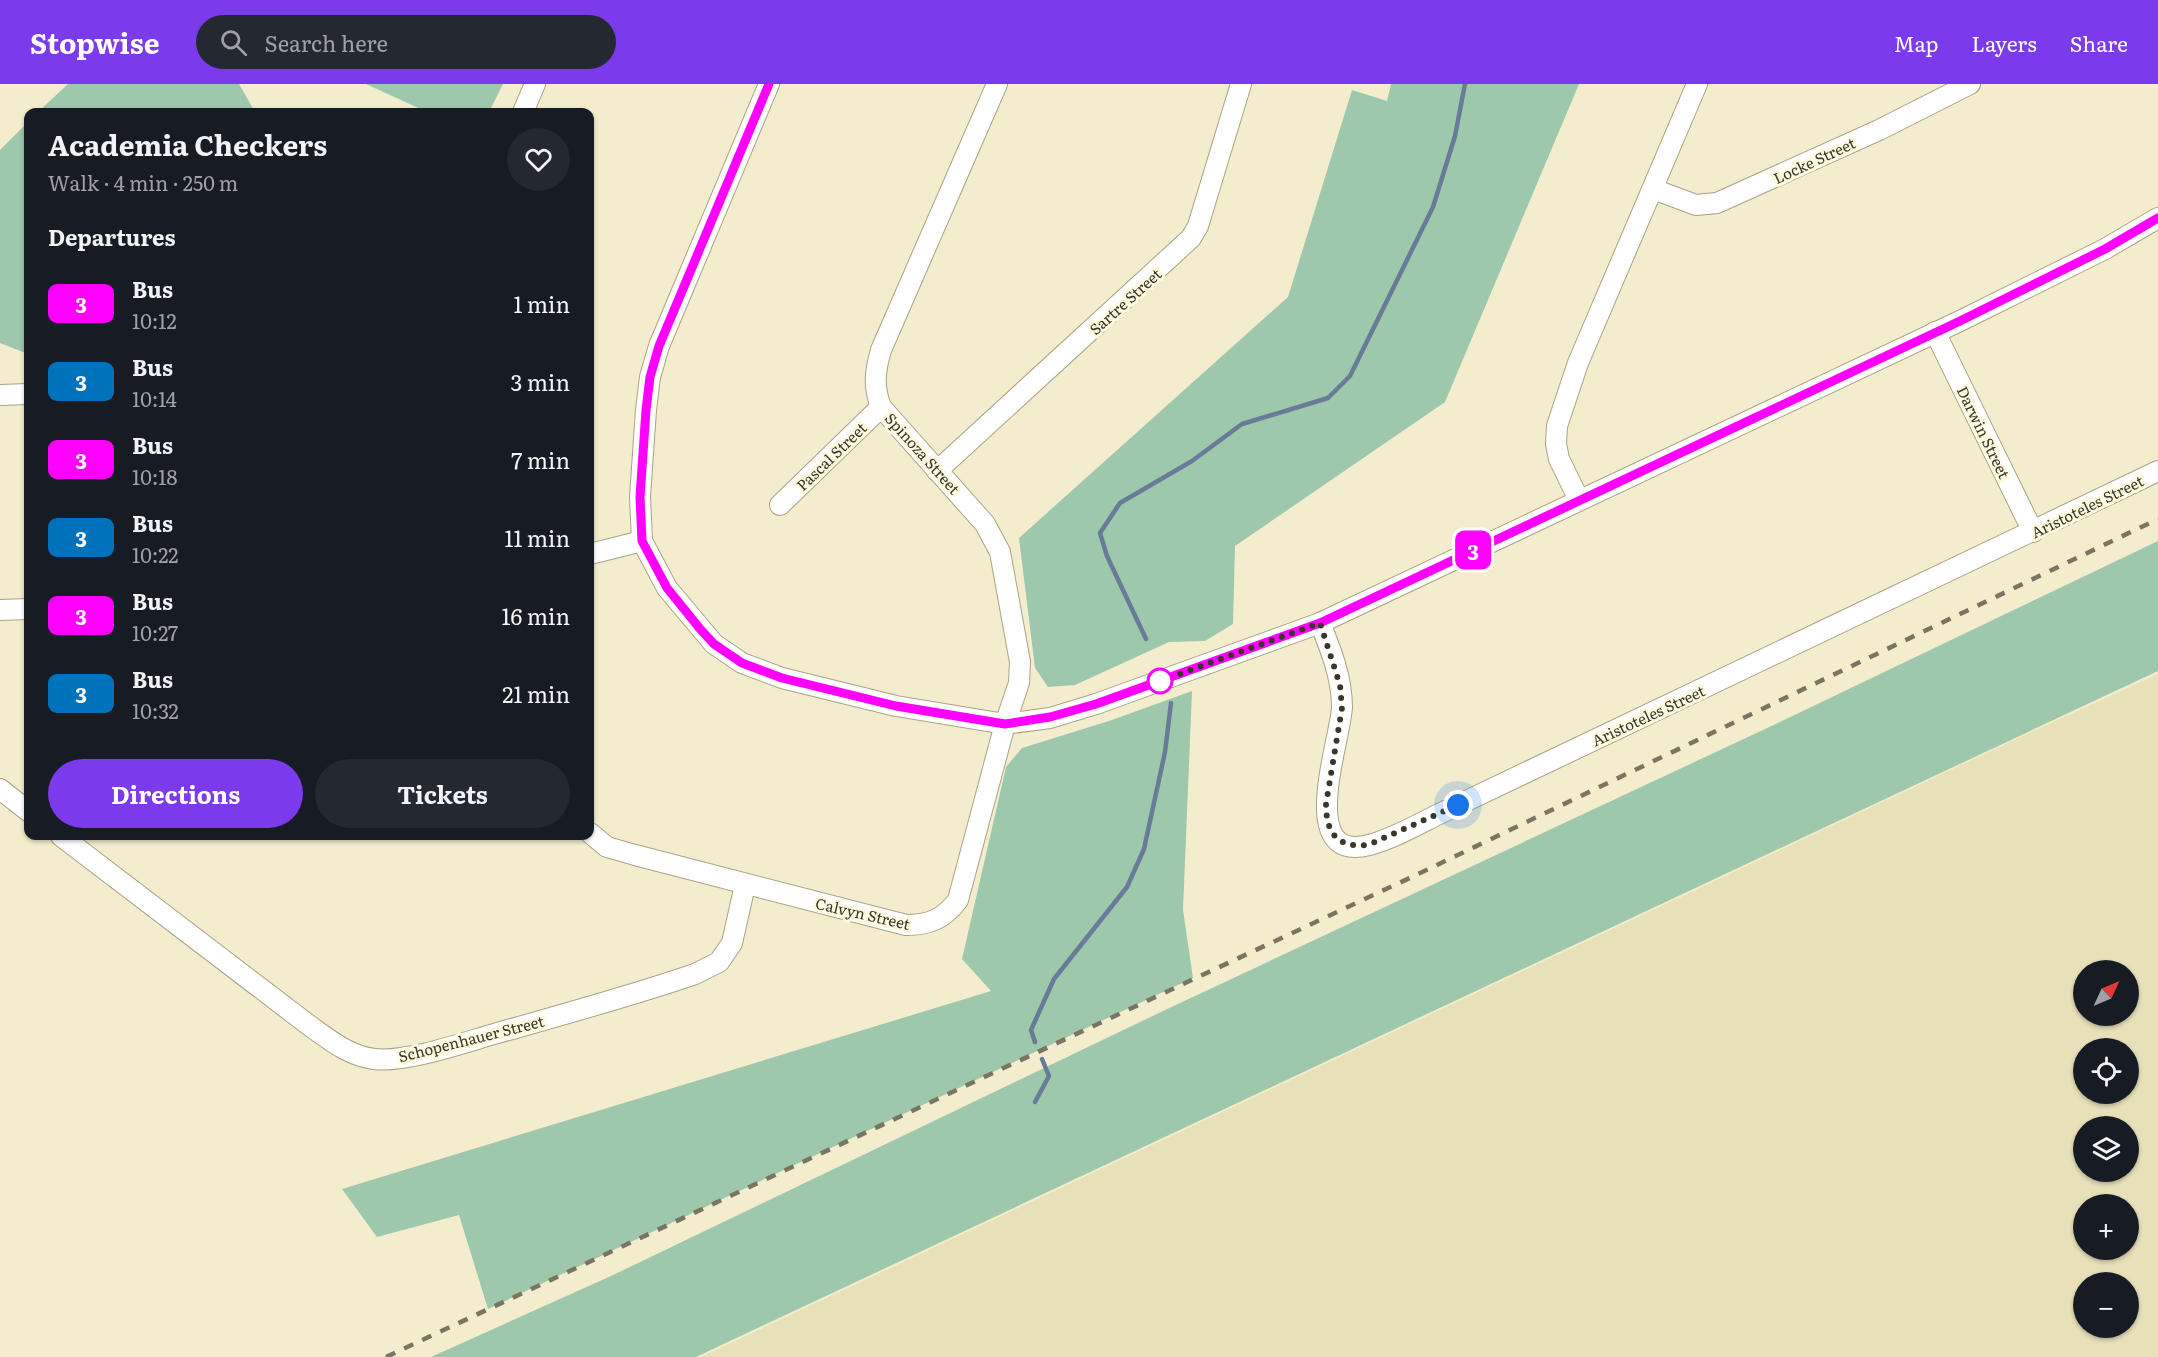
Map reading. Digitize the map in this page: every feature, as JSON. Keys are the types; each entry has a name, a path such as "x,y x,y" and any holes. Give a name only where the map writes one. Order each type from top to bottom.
{"street":[{"path":"525,108 535,84"},
{"path":"770,84 659,346 650,377 640,497 642,541 654,567 688,615 714,644 742,663 782,678 884,704 1005,724 1050,717 1096,704 1320,623 1935,332 2105,249 2158,218"},
{"name":"Spinoza Street","path":"997,84 881,350 875,373 875,390 881,407 979,516 1000,552 1020,662 1019,683 1005,724"},
{"name":"Sartre Street","path":"937,471 1191,238 1198,226 1241,84"},
{"path":"1579,500 1559,459 1556,444 1557,426 1578,363 1697,84"},
{"name":"Locke Street","path":"1653,189 1696,205 1717,203 1879,130 1970,84"},
{"name":"Darwin Street","path":"1935,332 2033,532"},
{"path":"0,395 24,394"},
{"name":"Pascal Street","path":"780,505 881,407"},
{"name":"Aristoteles Street","path":"1320,623 1340,685 1342,708 1338,741 1328,787 1326,819 1339,841 1354,847 1368,845 1437,815 2158,471"},
{"path":"594,553 642,541"},
{"path":"0,610 24,609"},
{"name":"Calvyn Street","path":"594,836 607,847 746,885 906,925 922,925 938,920 957,900 1005,724"},
{"path":"0,789 24,808"},
{"name":"Schopenhauer Street","path":"66,840 339,1047 357,1055 375,1059 397,1058 456,1045 695,974 719,962 732,943 746,885"}],"shaded area":[{"path":"2158,674 2158,1357 701,1357 2023,736"}],"green space":[{"path":"68,84 239,84 253,108 42,108"},
{"path":"366,84 503,84 491,108 418,108"},
{"path":"1391,84 1579,84 1445,402 1235,546 1233,624 1205,641 1169,642 1075,685 1048,687 1035,668 1019,538 1288,297 1352,90 1387,101"},
{"path":"24,126 24,352 0,343 0,150"},
{"path":"2158,541 2158,671 696,1357 431,1357 611,1276 1163,1011 1782,721"},
{"path":"1192,691 1183,910 1193,978 488,1309 459,1215 377,1237 342,1189 991,991 962,959 1006,767 1022,748 1112,720"}],"waterway":[{"path":"1146,639 1107,556 1100,533 1120,503 1192,461 1242,424 1328,398 1350,376 1433,207 1455,136 1465,84"},
{"path":"1035,1042 1031,1030 1054,979 1127,887 1144,849 1165,752 1171,703"},
{"path":"1035,1102 1049,1076 1042,1059"}],"railway":[{"path":"386,1357 1414,876 2158,519"}],"bus line":[{"name":"3","path":"769,84 678,294 650,377 642,454 640,497 642,541 667,588 688,615 714,644 742,663 782,678 896,706 1005,724 1050,717 1096,704 1320,623 1960,321 2105,249 2158,218"}],"route":[{"path":"1160,681 1320,623 1330,646 1340,685 1342,708 1326,804 1326,819 1332,833 1339,841 1354,847 1368,845 1391,837 1458,805"}]}
